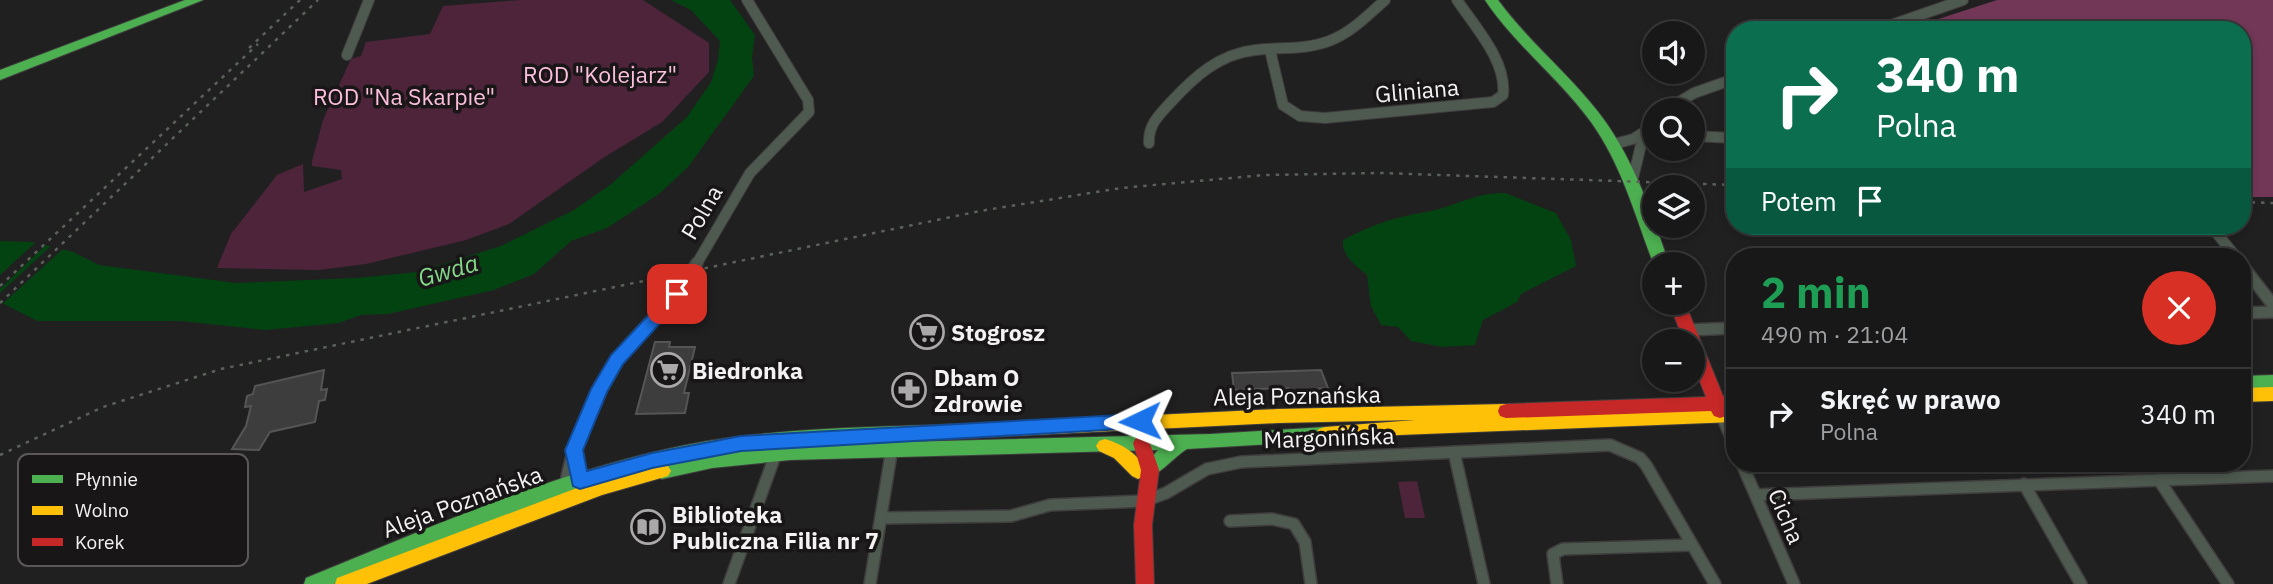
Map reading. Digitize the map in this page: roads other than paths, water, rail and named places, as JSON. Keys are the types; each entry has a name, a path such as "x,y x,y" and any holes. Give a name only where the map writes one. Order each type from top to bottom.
{"main road":[{"path":"0,75 197,0"},
{"path":"1491,0 1512,31 1585,104 1616,147 1632,182 1657,252"},
{"path":"1705,363 1726,407"},
{"path":"2251,383 2273,382"},
{"path":"2251,395 2273,394"},
{"name":"Aleja Poznańska","path":"313,584 390,551 652,461 741,444 1264,416 1726,409"},
{"name":"Aleja Poznańska","path":"344,584 573,490 683,466 776,453 892,447 1190,441 1726,409"},
{"path":"1233,439 1259,429 1264,416"},
{"path":"1140,421 1144,470 1145,584"},
{"path":"1144,470 1168,451 1190,441"},
{"path":"1100,444 1120,453 1144,470"}],"street":[{"path":"347,55 369,0"},
{"name":"Polna","path":"573,490 566,467 600,389 617,360 682,289 720,219 750,173 809,112 808,100 747,0"},
{"path":"1149,144 1151,123 1203,70 1237,54 1306,47 1329,41 1348,31 1385,0"},
{"name":"Gliniana","path":"1270,50 1283,104 1293,113 1310,118 1493,102 1503,94 1505,82 1491,52 1457,0"},
{"path":"1903,21 1963,0"},
{"path":"1686,98 1726,82"},
{"path":"1616,147 1642,133"},
{"path":"1705,137 1726,138"},
{"path":"1632,182 1642,145"},
{"path":"1616,147 1639,150"},
{"path":"2251,276 2273,304"},
{"path":"2251,313 2273,312"},
{"path":"1705,329 1726,328"},
{"name":"Margonińska","path":"882,518 1011,516 1050,505 1144,501 1166,493 1206,469 1231,463 1610,445 1620,448 1646,465 1715,584"},
{"path":"870,584 892,447"},
{"path":"1454,452 1484,584"},
{"path":"729,584 776,453"},
{"name":"Cicha","path":"1746,472 1794,584"},
{"path":"1756,495 2273,475"},
{"path":"2159,480 2228,584"},
{"path":"2024,484 2081,584"},
{"path":"1230,521 1282,519 1296,524 1304,534 1311,584"},
{"path":"1557,584 1551,558 1563,549 1692,545"}],"water":[{"name":"Gwda","path":"671,0 730,0 755,35 752,57 754,76 688,167 659,194 607,228 571,241 534,274 494,290 388,314 361,315 339,323 265,330 180,321 37,321 0,302 0,241 32,242 73,252 99,265 236,283 357,278 417,272 501,246 574,210 610,185 687,117 711,82 718,60 720,41 691,10"},
{"path":"1505,193 1556,213 1571,240 1576,266 1521,294 1517,302 1483,320 1475,345 1442,347 1411,341 1398,327 1381,325 1371,306 1367,275 1344,251 1343,240 1393,219 1436,210 1475,197"}],"railway":[{"path":"249,48 300,0"},
{"path":"0,303 318,0"},
{"path":"0,286 258,44"},
{"path":"0,455 103,407 221,369 980,211 1121,188 1264,175 1381,173 1726,185"},
{"path":"2251,202 2273,203"}],"place":[{"name":"Stogrosz","path":"927,332"},
{"name":"Biedronka","path":"668,370"},
{"name":"Dbam O Zdrowie","path":"909,390"},
{"name":"Biblioteka Publiczna Filia nr 7","path":"648,527"}],"park label":[{"name":"ROD \"Kolejarz\"","path":"600,74"},
{"name":"ROD \"Na Skarpie\"","path":"404,96"}]}
